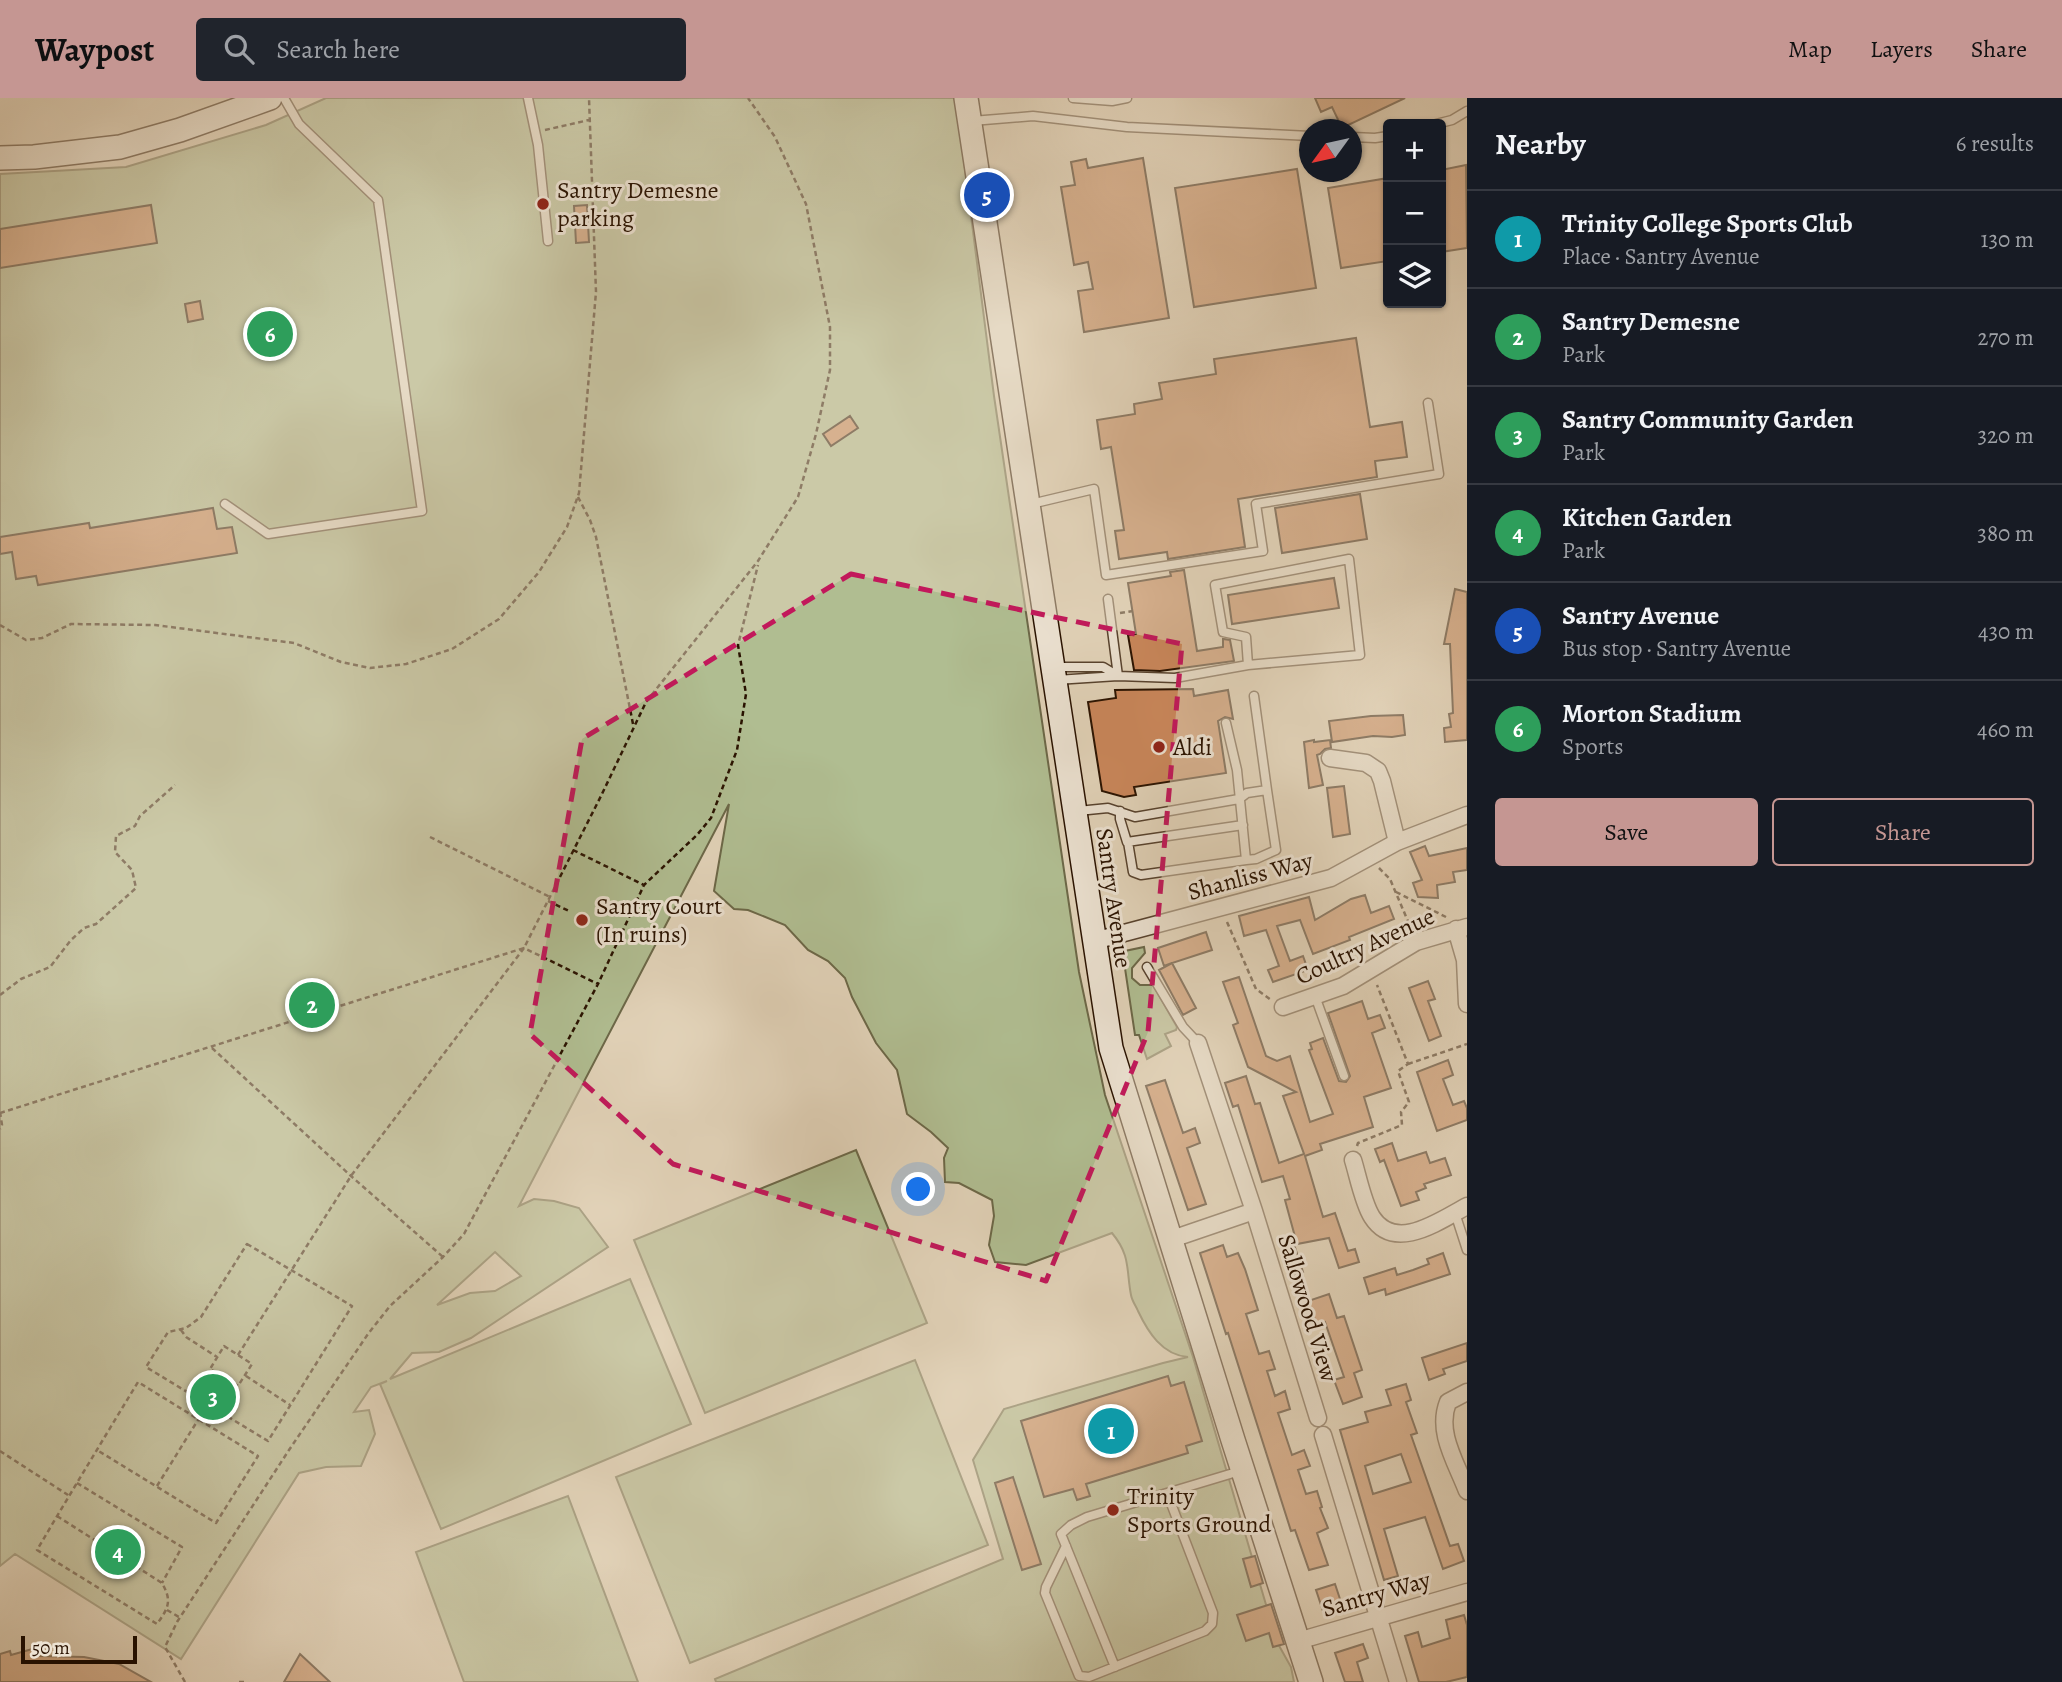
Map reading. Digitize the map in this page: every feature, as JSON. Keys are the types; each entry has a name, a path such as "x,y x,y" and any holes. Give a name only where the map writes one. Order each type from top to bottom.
{"main road":[{"path":"0,158 34,157 120,147 180,130 270,98"},
{"name":"Santry Avenue","path":"965,98 1075,811 1100,940 1111,1048 1311,1682"}],"street":[{"path":"1330,758 1366,763 1377,771 1382,781 1397,842"},
{"name":"Shanliss Way","path":"1100,940 1331,878 1397,842 1467,815"},
{"path":"1458,925 1465,960 1467,1004"},
{"name":"Coultry Avenue","path":"1283,1007 1343,986 1416,942 1458,925"},
{"name":"Sallowood View","path":"1198,1043 1254,1211 1318,1418"},
{"path":"1353,1160 1370,1215 1381,1228 1404,1235 1421,1230 1461,1210"},
{"name":"Sallowood View","path":"1172,1239 1254,1211"},
{"path":"1467,1392 1448,1402 1444,1412 1443,1432 1467,1491"},
{"path":"1323,1435 1398,1682"},
{"name":"Santry Way","path":"1298,1641 1467,1592"}],"lane":[{"path":"225,504 268,534 422,511 378,200 299,124 284,98"},
{"path":"528,98 535,132 548,241"},
{"path":"1073,98 1112,101 1126,98"},
{"path":"1446,121 1467,111"},
{"path":"969,121 1033,116 1127,127 1299,135"},
{"path":"1362,137 1383,136"},
{"path":"1028,505 1094,489 1106,575 1263,551 1256,504 1439,474 1428,403"},
{"path":"1054,673 1175,678 1248,665 1360,655 1349,559 1215,585 1223,632 1246,637 1248,665"},
{"path":"1108,599 1118,676"},
{"path":"1120,811 1133,872 1141,875 1256,859 1276,850 1254,696"},
{"path":"1226,723 1237,770 1246,860"},
{"path":"1075,811 1108,808 1135,817 1239,799 1247,793 1267,790"},
{"path":"1128,842 1243,825"},
{"path":"1147,967 1183,1027 1198,1043"},
{"path":"1315,996 1344,1076"},
{"path":"1461,1210 1467,1250"},
{"path":"1115,1667 1062,1534 1070,1525 1080,1520 1243,1470"},
{"path":"1066,1546 1045,1593 1079,1676 1084,1677 1115,1667 1205,1631 1212,1624 1213,1613 1167,1493"}],"path":[{"path":"238,1355 351,1176 524,948 646,702 758,561 798,497 830,370 830,327 806,204 775,137 748,98"},
{"path":"535,132 589,120"},
{"path":"578,497 596,537 634,726"},
{"path":"185,1682 164,1647 180,1618 368,1334 390,1307 464,1234 598,984 644,886 711,818 737,750 746,694 738,645 758,561"},
{"path":"0,995 21,979 50,967 84,928 96,924 136,888 132,870 115,852 116,836 135,826 140,816 175,785"},
{"path":"430,837 569,911"},
{"path":"573,850 644,886"},
{"path":"1377,865 1390,879 1416,942"},
{"path":"1396,892 1458,925"},
{"path":"1224,916 1256,989 1283,1007"},
{"path":"0,1129 0,1113 524,948 598,984"},
{"path":"1370,969 1408,1064"},
{"path":"1353,1160 1358,1143 1402,1125 1401,1112 1409,1102 1398,1071 1408,1064 1467,1044"},
{"path":"211,1047 443,1257"},
{"path":"247,1244 352,1306 268,1441 146,1367 167,1332 181,1330 193,1325 201,1317 247,1244"},
{"path":"181,1330 186,1337 217,1357"},
{"path":"224,1346 252,1364 238,1386 210,1368 217,1357 224,1346"},
{"path":"245,1375 290,1405"},
{"path":"157,1486 224,1378"},
{"path":"57,1516 162,1583 168,1595 167,1610 157,1624 37,1550 57,1516 69,1496 138,1382 258,1456 216,1523 97,1450"},
{"path":"0,1451 69,1496"},
{"path":"77,1483 183,1547 162,1583"},
{"path":"167,1610 180,1618"},
{"path":"239,1682 246,1682"}],"highlighted area":[{"path":"851,574 1182,644 1148,1032 1046,1281 673,1164 530,1034 582,739"}],"green space":[{"path":"326,98 956,98 994,396 1079,972 1105,1095 1193,1357 1277,1642 1291,1667 1294,1682 716,1682 715,1679 1003,1559 973,1460 1004,1409 1188,1357 1163,1347 1146,1327 1132,1297 1125,1256 1112,1233 1026,1265 995,1262 989,1245 994,1216 992,1200 959,1183 945,1182 944,1158 948,1148 907,1114 897,1070 876,1043 845,978 828,961 808,950 785,925 748,910 734,909 714,891 729,804 519,1206 534,1199 579,1208 608,1247 471,1338 439,1352 412,1353 390,1379 630,1279 691,1424 441,1529 380,1384 387,1381 371,1387 354,1412 369,1410 375,1434 361,1466 326,1467 299,1473 181,1659 15,1554 0,1566 0,174 126,167 266,125","holes":["495,1252 521,1276 495,1291 470,1293 437,1305"]},
{"path":"1144,947 1145,953 1132,968 1132,978 1140,985 1153,985 1177,1027 1165,1034 1171,1046 1147,1059 1139,1035 1135,1035 1123,955 1125,951"},
{"path":"856,1150 927,1323 705,1413 634,1240"},
{"path":"915,1360 988,1545 690,1663 616,1477"},
{"path":"568,1496 638,1682 464,1682 416,1552"}],"building":[{"path":"1315,98 1405,98 1361,119 1338,119 1332,107 1321,112"},
{"path":"1143,158 1169,318 1084,332 1078,291 1093,289 1088,262 1074,265 1061,187 1075,185 1071,162 1086,159 1088,168"},
{"path":"1466,165 1467,248 1446,251 1446,182 1446,169"},
{"path":"1297,169 1316,288 1194,307 1175,188"},
{"path":"1383,179 1383,262 1341,268 1328,188"},
{"path":"151,205 157,243 0,268 0,229"},
{"path":"587,205 589,242 576,243 574,206"},
{"path":"200,301 203,319 188,322 185,304"},
{"path":"1356,338 1370,427 1402,422 1407,457 1375,461 1377,477 1238,499 1245,547 1168,559 1167,552 1119,559 1115,531 1124,530 1111,447 1101,449 1097,420 1135,414 1134,404 1162,399 1159,383 1216,374 1214,359"},
{"path":"850,416 858,428 831,446 823,434"},
{"path":"1360,494 1367,539 1282,553 1275,508"},
{"path":"213,508 217,529 232,527 237,553 38,585 36,576 16,579 12,552 0,554 0,537 89,523 90,528"},
{"path":"1184,570 1197,651 1223,647 1223,639 1230,640 1234,661 1160,671 1134,670 1128,635 1136,634 1128,583 1171,576 1170,572"},
{"path":"1334,578 1339,608 1232,624 1228,595"},
{"path":"1455,589 1467,592 1467,740 1445,742 1444,728 1451,727 1449,714 1453,713 1450,644 1444,644"},
{"name":"Aldi","path":"1193,689 1194,696 1228,690 1233,719 1225,717 1218,721 1226,773 1134,787 1136,795 1124,797 1102,791 1088,702 1116,698 1115,690"},
{"path":"1403,715 1405,735 1332,742 1329,721"},
{"path":"1330,740 1331,748 1317,755 1323,785 1309,788 1304,742"},
{"path":"1344,786 1350,834 1333,837 1327,788"},
{"path":"1425,846 1429,856 1467,848 1467,870 1453,872 1455,882 1437,885 1438,898 1418,897 1413,883 1422,880 1410,852"},
{"path":"1365,895 1371,913 1389,906 1394,919 1313,954 1300,920 1277,926 1290,961 1303,956 1308,970 1273,982 1268,970 1279,966 1266,930 1244,936 1239,916 1309,897 1315,920 1351,899"},
{"path":"1206,932 1212,950 1164,966 1158,948"},
{"path":"1172,963 1196,1008 1183,1015 1159,970"},
{"path":"1239,977 1266,1056 1277,1061 1290,1056 1310,1122 1333,1114 1309,1050 1312,1049 1310,1043 1323,1038 1339,1081 1346,1082 1350,1076 1328,1013 1362,1001 1368,1019 1380,1015 1385,1028 1372,1033 1391,1088 1364,1097 1373,1127 1320,1144 1322,1150 1305,1156 1323,1217 1335,1213 1348,1251 1355,1249 1359,1262 1339,1268 1329,1238 1297,1244 1285,1200 1290,1199 1283,1176 1262,1182 1238,1105 1233,1107 1225,1083 1246,1076 1255,1104 1260,1103 1279,1163 1304,1154 1283,1096 1296,1092 1248,1067 1233,1025 1238,1023 1223,982"},
{"path":"1428,981 1435,999 1428,1001 1441,1036 1429,1041 1409,988"},
{"path":"1448,1060 1453,1075 1443,1079 1453,1105 1464,1101 1467,1120 1437,1131 1417,1072"},
{"path":"1165,1080 1183,1133 1195,1128 1200,1143 1187,1148 1206,1204 1188,1210 1146,1086"},
{"path":"1392,1143 1398,1161 1426,1152 1430,1163 1445,1158 1451,1175 1424,1184 1426,1188 1416,1192 1419,1200 1401,1206 1384,1160 1380,1162 1375,1149"},
{"path":"1291,1235 1303,1272 1291,1276 1279,1239"},
{"path":"1223,1245 1227,1257 1238,1253 1245,1269 1258,1310 1246,1314 1259,1354 1269,1351 1275,1369 1267,1371 1275,1396 1285,1391 1290,1409 1278,1413 1292,1455 1304,1450 1310,1466 1298,1470 1306,1494 1317,1491 1328,1528 1317,1533 1328,1565 1309,1570 1295,1530 1291,1531 1228,1333 1226,1334 1200,1253"},
{"path":"1443,1253 1450,1274 1386,1295 1385,1289 1369,1294 1364,1278 1395,1268 1397,1275 1413,1270 1429,1264 1427,1259"},
{"path":"1329,1294 1337,1318 1344,1316 1362,1370 1354,1373 1362,1397 1343,1404 1334,1380 1344,1377 1325,1322 1317,1325 1308,1301"},
{"path":"1467,1343 1467,1361 1443,1369 1445,1374 1429,1380 1422,1358"},
{"path":"1168,1376 1171,1386 1184,1382 1202,1441 1186,1446 1188,1453 1086,1484 1090,1496 1077,1500 1073,1489 1044,1497 1021,1421"},
{"path":"1406,1384 1411,1400 1406,1402 1417,1433 1411,1435 1450,1546 1458,1544 1464,1561 1443,1569 1425,1517 1384,1529 1398,1576 1384,1580 1340,1430 1368,1422 1365,1412 1391,1405 1386,1390","holes":["1401,1454 1411,1482 1373,1494 1365,1466"]},
{"path":"1013,1477 1041,1564 1022,1570 995,1483"},
{"path":"1255,1556 1263,1583 1251,1587 1243,1559"},
{"path":"1335,1584 1342,1605 1323,1611 1316,1590"},
{"path":"1271,1604 1284,1644 1273,1647 1269,1633 1246,1641 1237,1615"},
{"path":"1464,1615 1467,1625 1467,1677 1446,1682 1419,1682 1405,1636 1418,1632 1422,1647 1450,1638 1446,1620"},
{"path":"1363,1644 1368,1658 1357,1662 1363,1682 1345,1682 1335,1653"},
{"path":"36,1648 39,1656 84,1657 119,1664 151,1682 0,1682 0,1654 10,1651 11,1655"},
{"path":"300,1654 330,1682 284,1682"}],"place":[{"name":"Santry Avenue","path":"987,195"},
{"name":"Santry Demesne parking","path":"543,204"},
{"name":"Morton Stadium","path":"270,334"},
{"name":"Aldi","path":"1159,747"},
{"name":"Santry Court (In ruins)","path":"582,920"},
{"name":"Santry Demesne","path":"312,1005"},
{"name":"Santry Community Garden","path":"213,1397"},
{"name":"Trinity College Sports Club","path":"1111,1431"},
{"name":"Trinity Sports Ground","path":"1113,1510"},
{"name":"Kitchen Garden","path":"118,1552"}]}
